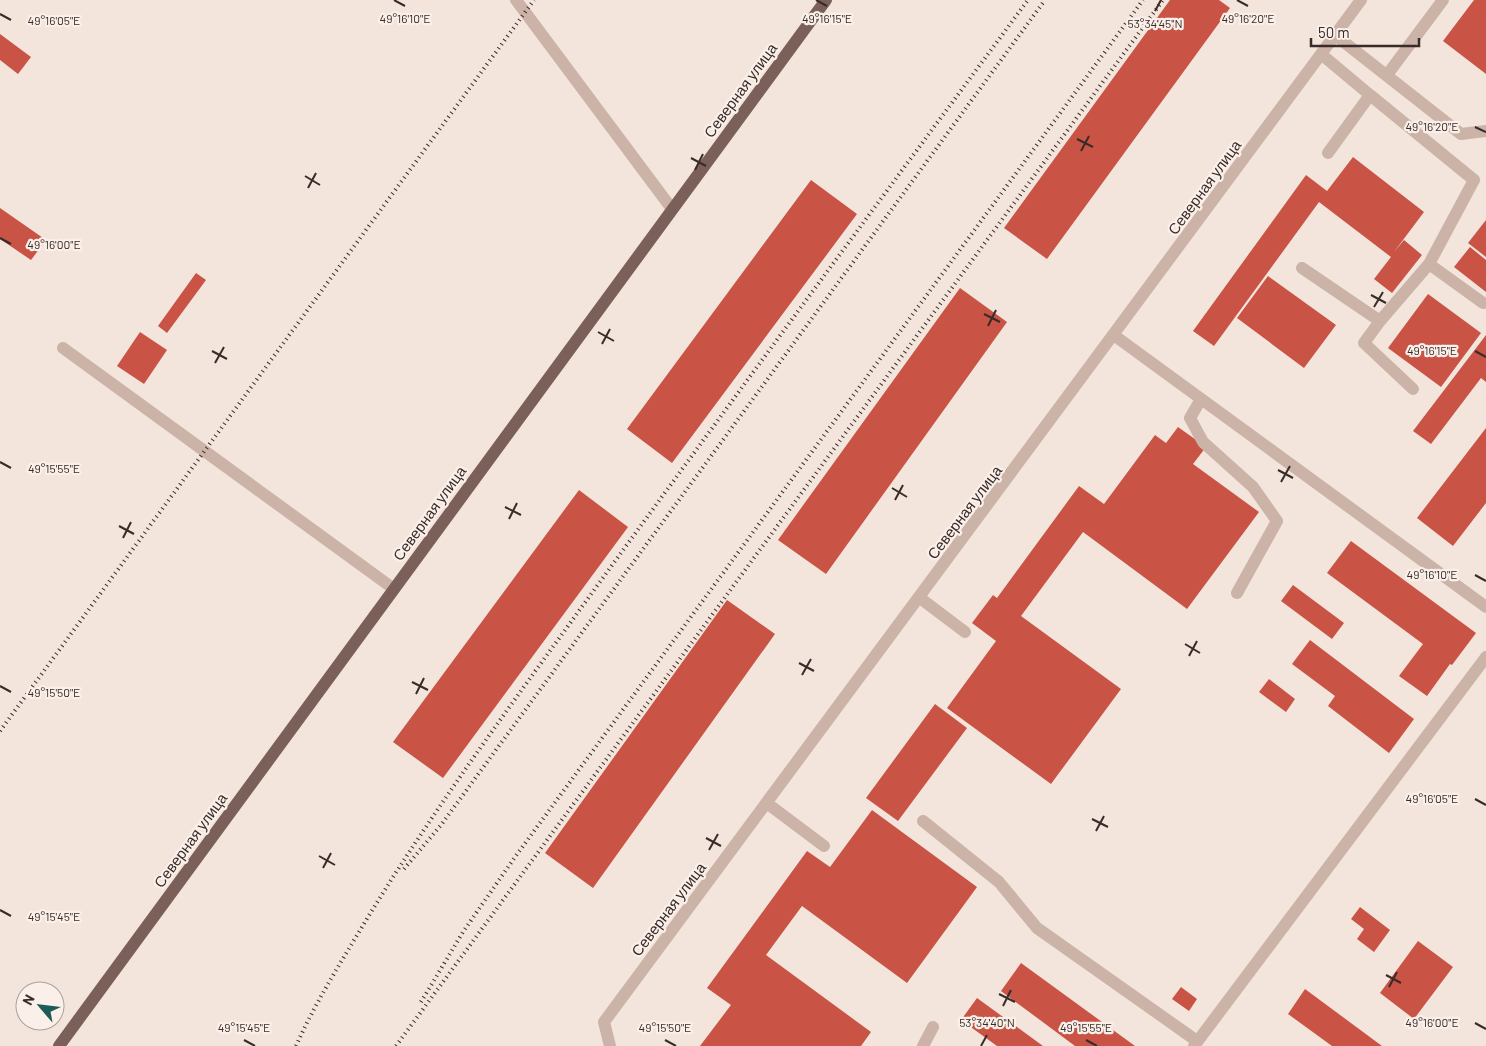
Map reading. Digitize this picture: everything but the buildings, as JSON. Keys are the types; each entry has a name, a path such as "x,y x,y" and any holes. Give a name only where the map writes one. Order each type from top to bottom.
{"main road":[{"name":"Северная улица","path":"59,1046 826,0"}],"street":[{"path":"516,0 672,209"},
{"name":"Северная улица","path":"610,1046 604,1022 1115,336 1361,0"},
{"path":"1387,75 1443,0"},
{"path":"1335,35 1461,134 1486,131"},
{"path":"1321,54 1474,180 1429,264 1380,321 1364,343 1413,389"},
{"path":"1328,153 1370,95"},
{"path":"1429,264 1483,303"},
{"path":"1302,268 1380,321"},
{"path":"1115,336 1486,607"},
{"path":"63,348 394,589"},
{"path":"1201,399 1190,418 1203,442 1253,487 1277,521 1237,594"},
{"path":"920,598 965,632"},
{"path":"923,820 999,882 1037,928 1195,1044 1486,657"},
{"path":"768,804 824,846"},
{"path":"923,1046 933,1027"}],"railway":[{"path":"0,731 534,0"},
{"path":"296,1046 321,996 368,917 465,769 682,469 1028,0"},
{"path":"404,869 441,825 1045,0"},
{"path":"421,1002 463,932 515,857 1143,0"},
{"path":"396,1046 1163,0"}]}
